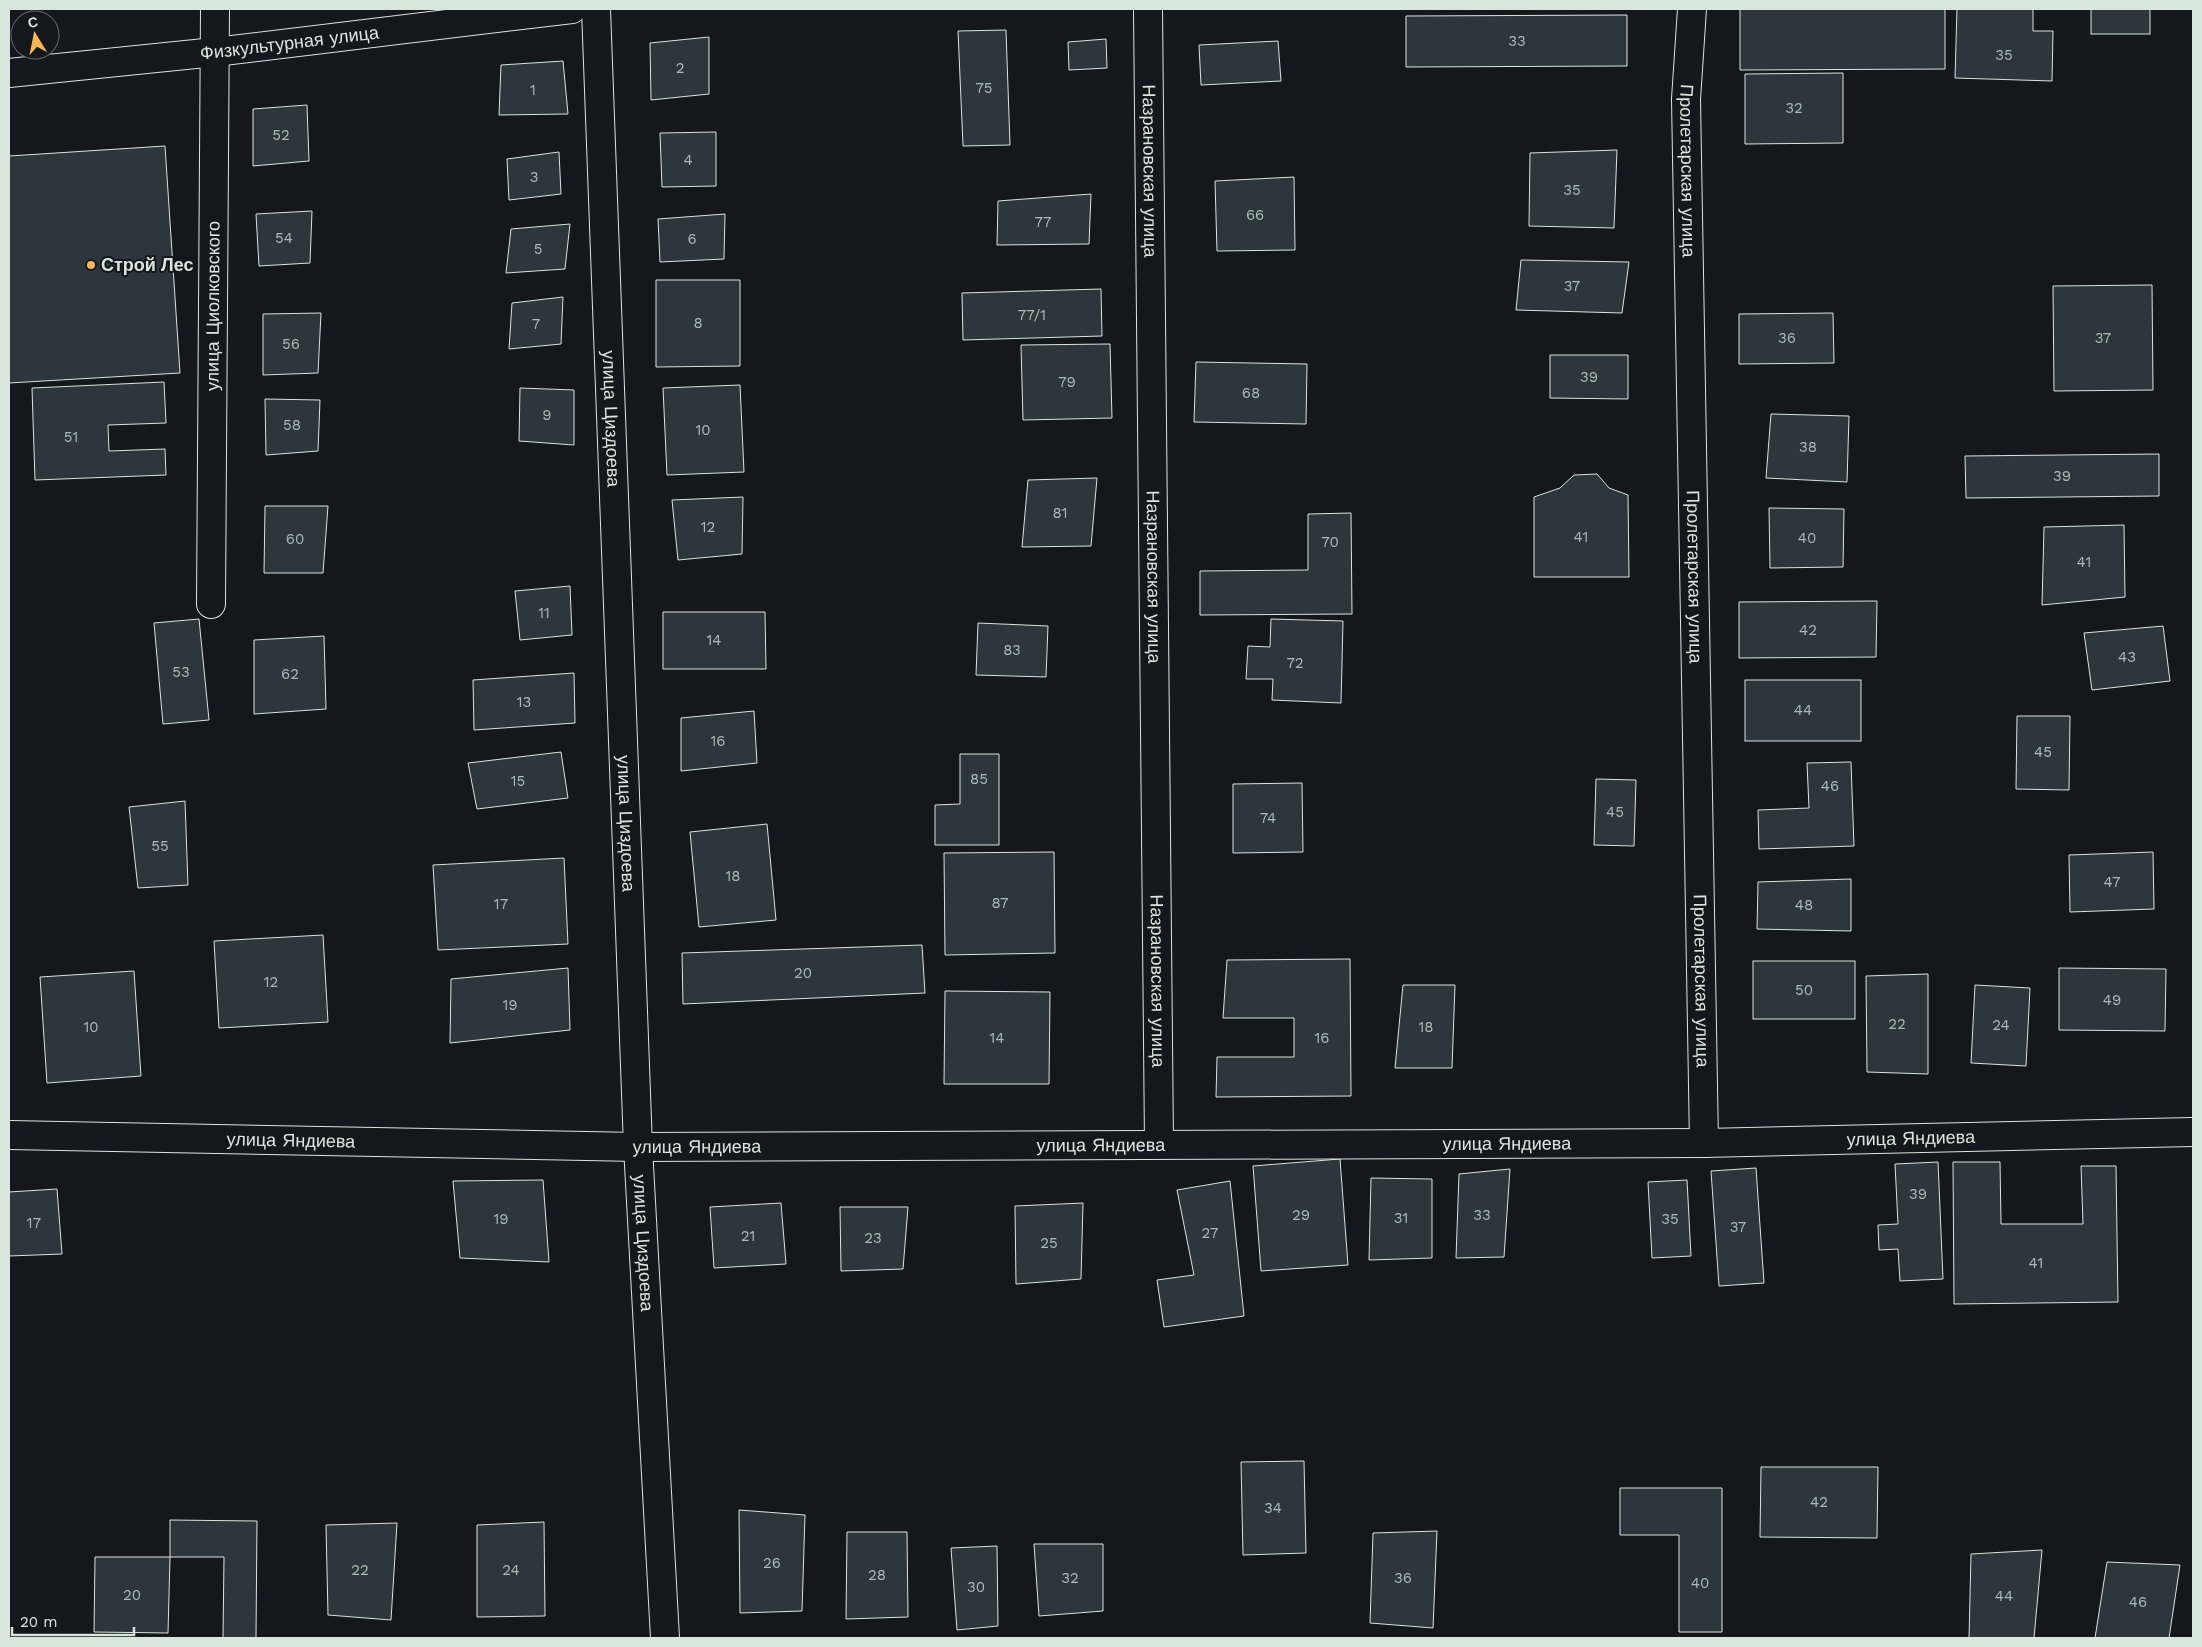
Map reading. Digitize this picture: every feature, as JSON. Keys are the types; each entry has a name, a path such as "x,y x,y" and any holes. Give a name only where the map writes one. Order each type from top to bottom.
{"street":[{"name":"улица Циолковского","path":"211,604 215,9"},
{"name":"Физкультурная улица","path":"9,73 215,52 572,9"},
{"name":"улица Циздоева","path":"596,9 638,1147 665,1638"},
{"name":"Назрановская улица","path":"1148,9 1159,1144"},
{"name":"Пролетарская улица","path":"1692,9 1686,99 1704,1143"},
{"name":"улица Яндиева","path":"9,1135 638,1147 1704,1143 2193,1132"}],"building":[{"path":"1740,9 1945,9 1945,69 1740,70"},
{"path":"1957,9 2033,9 2033,31 2053,31 2052,81 1955,78"},
{"path":"2091,9 2150,9 2150,34 2091,34"},
{"path":"1627,15 1627,66 1406,67 1406,16"},
{"path":"1006,30 1010,145 963,146 958,31"},
{"path":"709,37 709,94 651,100 650,43"},
{"path":"1106,39 1107,68 1069,70 1068,42"},
{"path":"1278,41 1281,81 1201,85 1199,45"},
{"path":"563,61 568,114 499,115 501,65"},
{"path":"1843,73 1843,143 1745,144 1745,74"},
{"path":"307,105 309,161 253,166 253,109"},
{"path":"716,132 716,186 662,187 660,133"},
{"name":"Строй Лес","path":"165,146 180,373 9,383 9,156"},
{"path":"1617,150 1614,228 1529,226 1530,153"},
{"path":"559,152 561,194 509,200 507,159"},
{"path":"1294,177 1295,250 1217,251 1215,181"},
{"path":"1091,194 1089,244 997,245 998,201"},
{"path":"312,211 310,263 259,266 256,214"},
{"path":"725,214 724,259 660,262 658,219"},
{"path":"570,224 565,269 506,273 511,229"},
{"path":"1521,260 1629,262 1622,313 1516,310"},
{"path":"656,280 740,280 740,366 656,367"},
{"path":"2152,285 2153,390 2054,391 2053,286"},
{"path":"1101,289 1102,336 963,340 962,293"},
{"path":"563,297 561,344 509,349 512,303"},
{"path":"321,313 318,373 263,375 263,314"},
{"path":"1833,313 1834,363 1739,364 1739,314"},
{"path":"1110,344 1112,418 1023,420 1021,345"},
{"path":"1550,355 1628,355 1628,399 1550,398"},
{"path":"1196,362 1307,364 1306,424 1194,422"},
{"path":"164,382 166,423 108,425 109,451 165,449 166,475 35,480 32,388"},
{"path":"740,385 744,472 667,475 663,388"},
{"path":"520,388 574,390 574,445 519,441"},
{"path":"265,399 320,400 318,451 266,455"},
{"path":"1771,414 1849,416 1847,482 1766,478"},
{"path":"2159,454 2159,496 1966,498 1965,456"},
{"path":"1597,474 1609,488 1628,495 1629,577 1534,577 1534,497 1560,488 1574,475"},
{"path":"1097,478 1091,546 1022,547 1028,480"},
{"path":"743,497 742,554 678,560 672,500"},
{"path":"265,506 328,506 323,573 264,573"},
{"path":"1769,508 1844,509 1843,567 1770,568"},
{"path":"1351,513 1352,614 1200,615 1200,571 1308,570 1308,514"},
{"path":"2124,525 2125,597 2042,605 2044,527"},
{"path":"570,586 572,635 520,640 515,591"},
{"path":"1877,601 1876,657 1739,658 1739,602"},
{"path":"663,612 765,612 766,669 663,669"},
{"path":"199,619 209,720 163,724 154,623"},
{"path":"1271,619 1343,621 1341,703 1272,700 1273,679 1246,679 1248,646 1270,647"},
{"path":"978,623 1048,626 1046,677 976,675"},
{"path":"2163,626 2170,681 2092,690 2084,633"},
{"path":"324,636 326,709 254,714 254,640"},
{"path":"574,673 575,723 474,730 473,680"},
{"path":"1745,680 1861,680 1861,741 1745,741"},
{"path":"754,711 757,763 681,771 681,718"},
{"path":"2017,716 2070,716 2069,790 2016,789"},
{"path":"561,752 568,798 477,809 468,763"},
{"path":"960,754 999,754 999,845 935,845 935,805 960,804"},
{"path":"1851,762 1854,846 1759,849 1758,810 1809,808 1807,763"},
{"path":"1596,779 1636,780 1634,846 1594,845"},
{"path":"1302,783 1303,852 1233,853 1233,784"},
{"path":"185,801 188,885 138,888 129,807"},
{"path":"767,824 776,920 699,927 690,832"},
{"path":"1054,852 1055,953 945,955 944,853"},
{"path":"2153,852 2154,909 2070,912 2069,855"},
{"path":"564,858 568,944 438,950 433,865"},
{"path":"1851,879 1851,931 1757,929 1758,882"},
{"path":"323,935 328,1022 219,1028 214,941"},
{"path":"922,945 925,993 683,1004 682,953"},
{"path":"1350,959 1351,1096 1216,1097 1217,1057 1294,1057 1294,1018 1223,1018 1227,960"},
{"path":"1753,961 1855,961 1855,1019 1753,1019"},
{"path":"568,968 570,1030 450,1043 451,979"},
{"path":"2059,968 2166,969 2165,1031 2059,1030"},
{"path":"134,971 141,1076 47,1083 40,977"},
{"path":"1928,974 1928,1074 1867,1072 1866,976"},
{"path":"1403,985 1455,985 1452,1068 1395,1068"},
{"path":"1975,985 2030,988 2026,1066 1971,1063"},
{"path":"945,991 1050,992 1049,1084 944,1084"},
{"path":"1340,1159 1348,1265 1261,1271 1253,1166"},
{"path":"1938,1162 1943,1279 1900,1281 1898,1249 1879,1250 1878,1225 1898,1224 1895,1164"},
{"path":"1953,1162 2000,1162 2001,1224 2083,1224 2081,1166 2116,1166 2118,1302 1954,1304"},
{"path":"1756,1168 1764,1283 1719,1286 1711,1171"},
{"path":"1510,1169 1504,1257 1456,1258 1459,1174"},
{"path":"1371,1178 1432,1179 1432,1258 1369,1260"},
{"path":"543,1180 549,1262 460,1258 453,1181"},
{"path":"1687,1180 1691,1256 1652,1258 1648,1182"},
{"path":"1230,1181 1244,1316 1164,1327 1157,1280 1194,1275 1177,1190"},
{"path":"57,1189 62,1254 9,1256 9,1192"},
{"path":"781,1203 786,1264 714,1268 710,1207"},
{"path":"1083,1203 1081,1279 1016,1284 1015,1206"},
{"path":"840,1207 908,1207 903,1269 841,1271"},
{"path":"1304,1461 1306,1553 1243,1555 1241,1462"},
{"path":"1761,1467 1878,1467 1877,1538 1760,1537"},
{"path":"1620,1488 1722,1488 1722,1632 1679,1632 1679,1535 1620,1535"},
{"path":"739,1510 805,1515 802,1611 740,1613"},
{"path":"170,1520 257,1521 256,1638 223,1638 224,1557 170,1557"},
{"path":"544,1522 545,1616 477,1617 477,1525"},
{"path":"397,1523 391,1620 328,1615 326,1525"},
{"path":"1437,1531 1433,1628 1370,1623 1373,1533"},
{"path":"847,1532 907,1532 908,1617 846,1619"},
{"path":"1034,1544 1103,1544 1103,1611 1039,1616"},
{"path":"997,1546 998,1626 957,1630 951,1548"},
{"path":"2042,1550 2034,1638 1969,1638 1971,1554"},
{"path":"95,1557 170,1557 168,1633 94,1632"},
{"path":"2107,1562 2180,1565 2169,1638 2095,1638"}],"place":[{"name":"Строй Лес","path":"91,265"}]}
